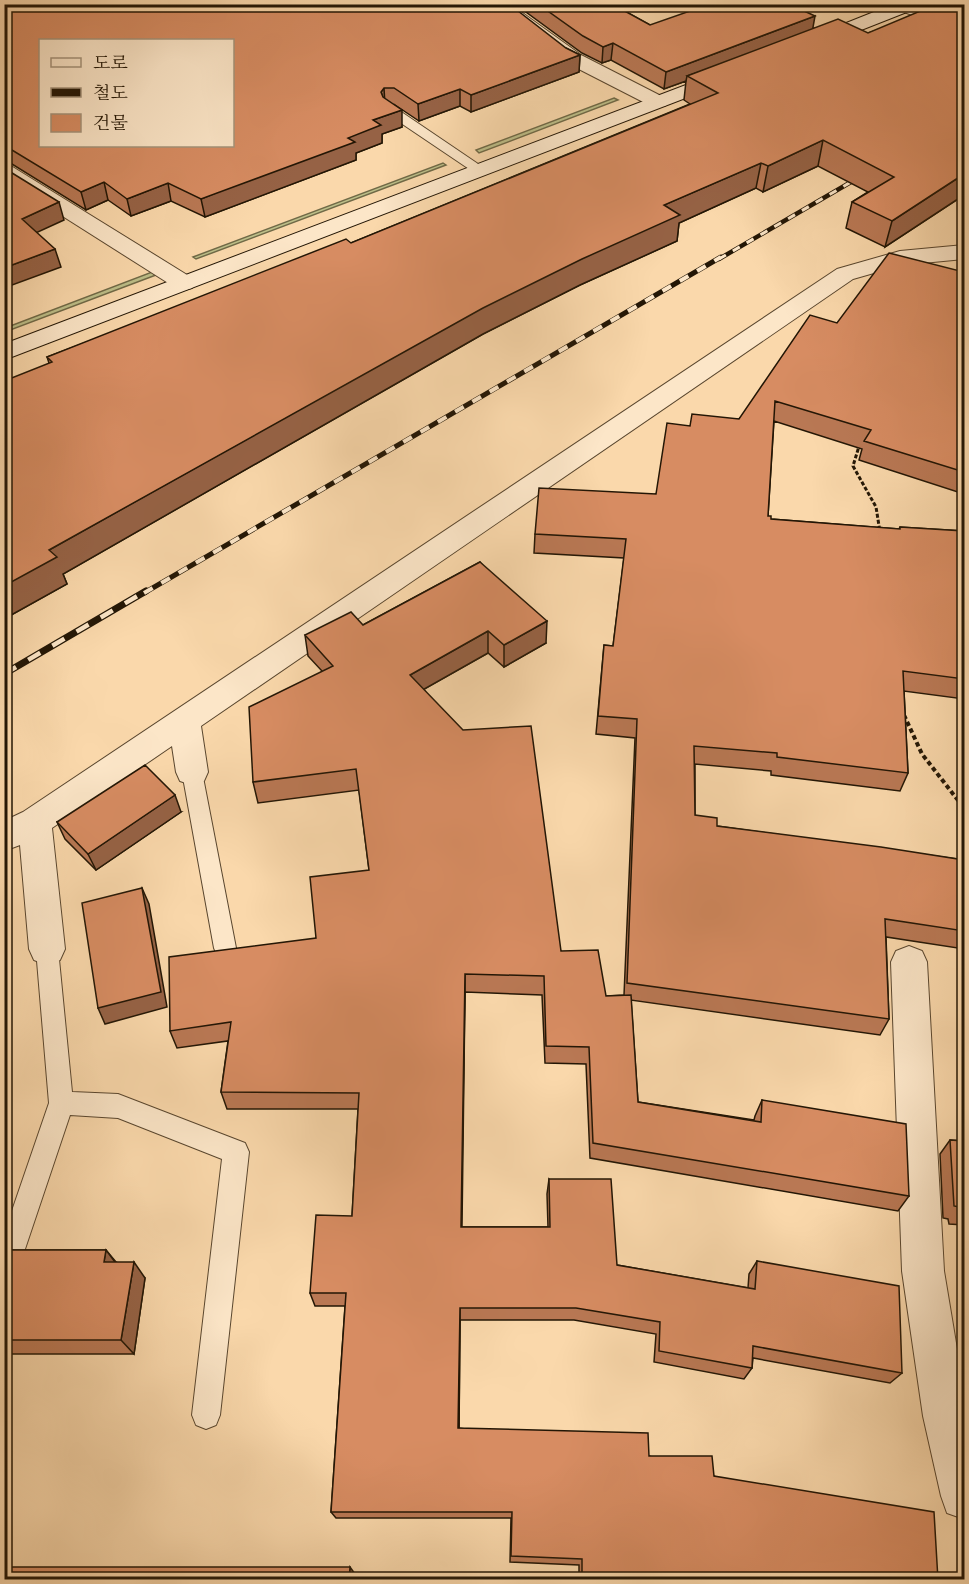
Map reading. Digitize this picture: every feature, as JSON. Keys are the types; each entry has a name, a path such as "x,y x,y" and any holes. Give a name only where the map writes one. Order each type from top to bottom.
{"street":[{"path":"498,4 574,59 658,102"},
{"path":"792,50 907,6"},
{"path":"4,352 747,67"},
{"path":"4,170 184,283"},
{"path":"4,837 35,822 845,274 900,258 964,252"},
{"path":"184,721 192,772"},
{"path":"35,822 47,949"},
{"path":"909,962 922,1271 946,1416 964,1496"}],"lane":[{"path":"907,6 964,32"},
{"path":"390,110 480,170"},
{"path":"192,772 225,948"},
{"path":"13,1249 61,1103 47,949"},
{"path":"61,1103 118,1106 236,1152 206,1415"}],"path":[{"path":"863,438 857,448 853,466 876,507 881,542"},
{"path":"902,705 904,716 922,754 964,808"}],"green space":[{"path":"614,98 618,100 479,153 476,150"},
{"path":"443,163 446,165 196,259 193,257"},
{"path":"152,272 156,275 5,332 5,328"}],"building":[{"path":"4,4 509,4 566,48 580,55 471,95 460,89 418,104 394,88 384,88 381,92 383,97 402,110 373,120 381,125 348,138 355,142 201,199 168,183 127,199 104,182 81,192 4,146"},
{"path":"538,4 612,4 650,25 710,4 789,4 815,16 666,72 613,43 603,47 583,36"},
{"path":"937,4 947,4 964,10 964,174 892,221 852,202 894,177 823,140 768,166 761,163 664,205 680,215 582,259 483,308 49,550 57,557 4,586 4,381 52,362 47,357 346,239 351,243 718,93 687,76 838,19 868,33"},
{"path":"4,168 59,202 22,219 55,249 4,268"},
{"path":"889,253 964,272 964,472 864,441 871,430 775,401 768,516 771,516 771,519 900,529 900,527 964,531 964,679 903,671 908,773 777,757 777,753 694,746 695,815 717,818 717,826 964,860 964,931 885,919 889,1019 627,983 637,719 598,716 604,645 613,646 626,539 535,534 539,488 656,494 667,423 690,426 692,414 739,419 810,315 837,323"},
{"path":"480,562 547,621 504,645 488,631 410,675 463,730 531,726 561,951 598,950 606,996 631,995 638,1102 761,1122 762,1100 906,1124 909,1196 593,1143 589,1047 546,1046 544,976 465,974 461,1227 550,1227 549,1179 611,1179 617,1265 755,1289 757,1261 899,1286 902,1373 753,1346 752,1368 659,1351 660,1322 576,1308 460,1308 458,1428 648,1433 649,1456 712,1456 714,1476 934,1512 938,1580 582,1578 582,1559 511,1556 512,1512 331,1512 346,1293 310,1293 316,1215 352,1216 359,1093 221,1092 231,1022 170,1031 169,957 316,938 310,877 369,870 356,769 253,782 249,707 333,666 305,635 351,612 363,625"},
{"path":"145,765 175,795 88,854 57,822"},
{"path":"142,888 161,992 98,1008 82,903"},
{"path":"950,1140 964,1141 964,1212 960,1212 959,1207 954,1206"},
{"path":"4,1250 106,1250 104,1262 134,1262 121,1340 4,1340"},
{"path":"4,1567 350,1567 349,1580 4,1580"}],"railway":[{"path":"719,259 863,175"},
{"path":"144,593 721,257"},
{"path":"4,674 146,591"}]}
